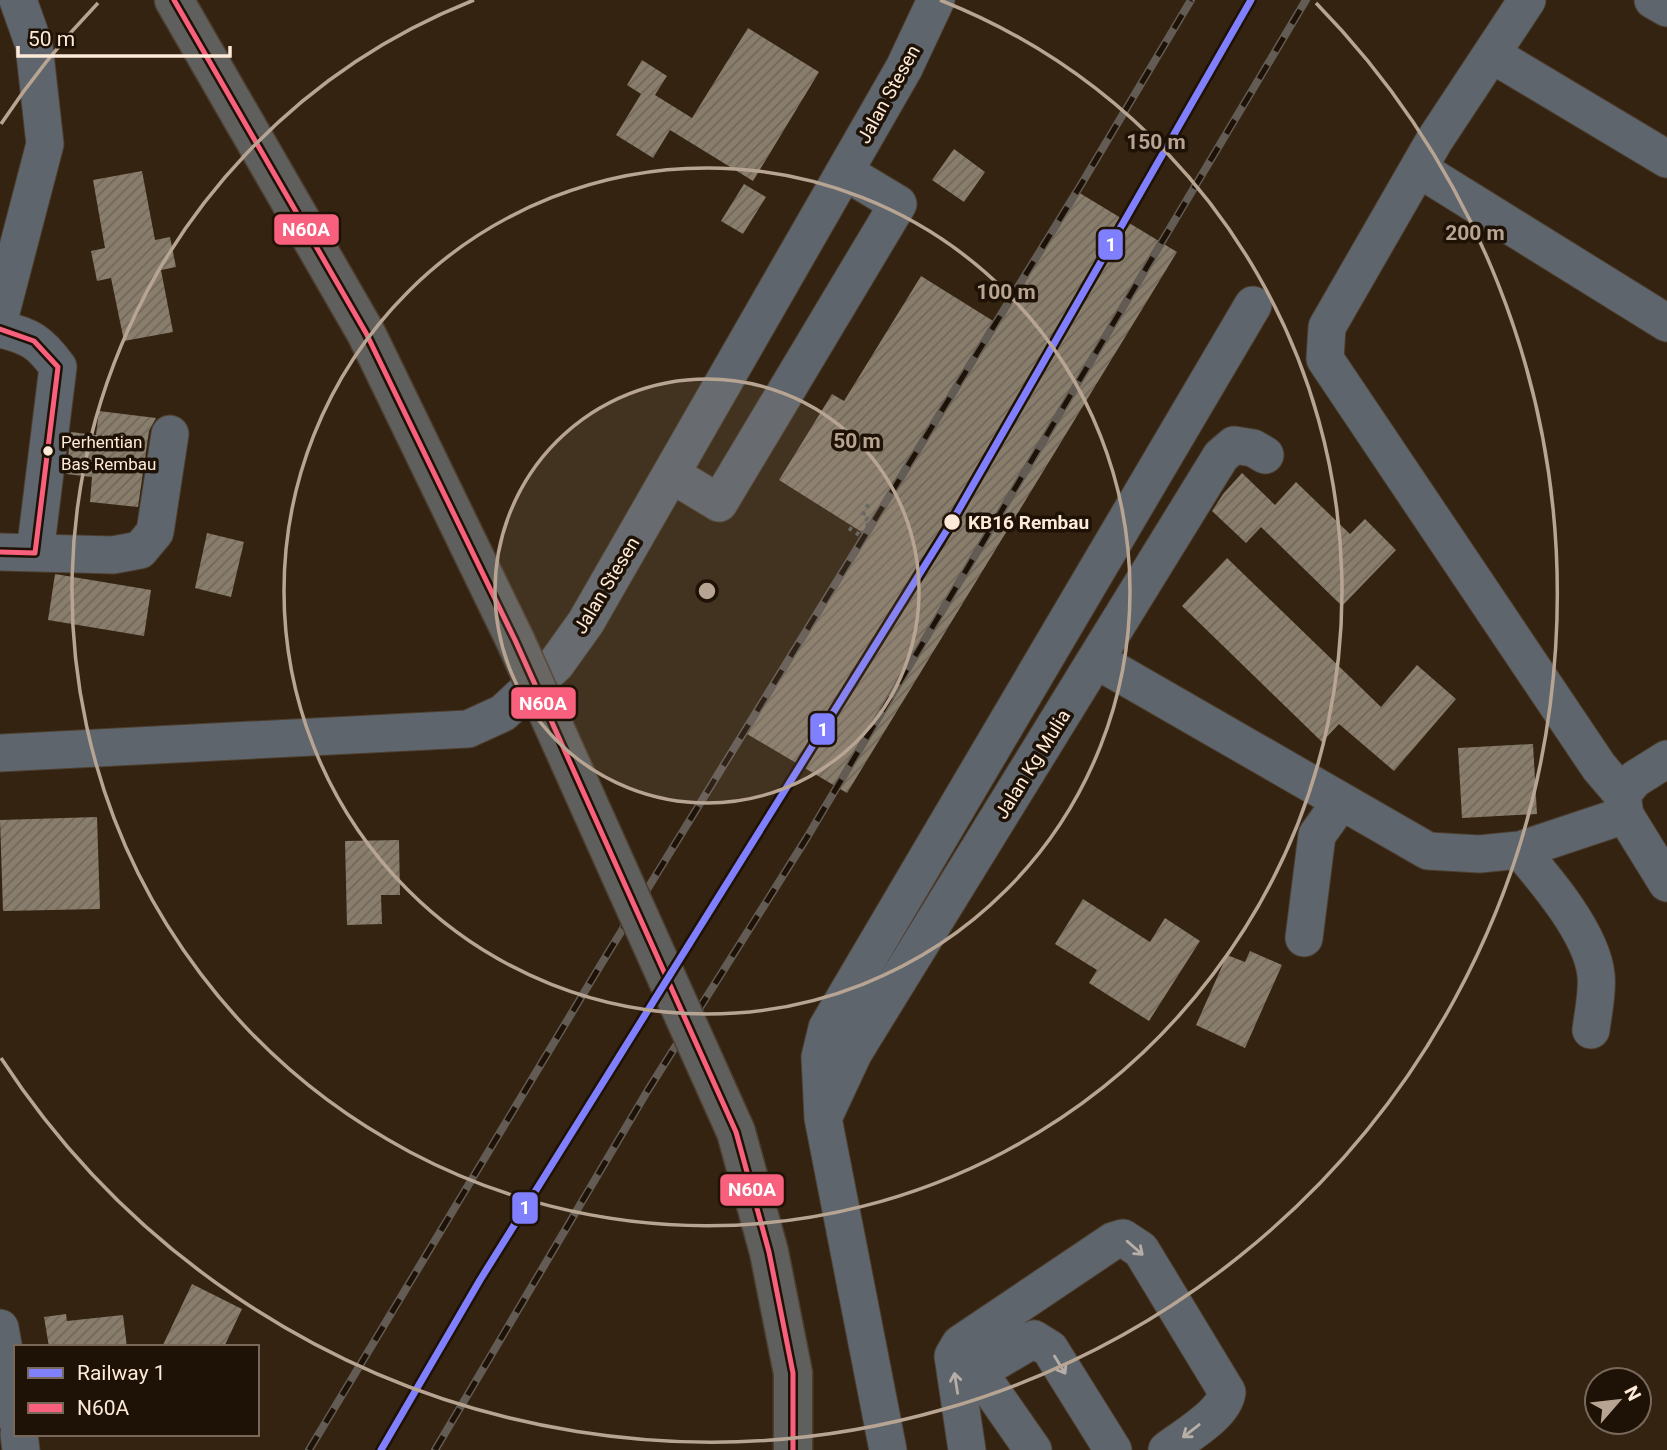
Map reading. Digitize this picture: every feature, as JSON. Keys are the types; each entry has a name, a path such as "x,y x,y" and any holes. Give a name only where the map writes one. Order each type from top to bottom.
{"highway":[{"path":"174,0 366,333 515,640 736,1132 769,1252 793,1373 793,1450"}],"street":[{"path":"0,316 45,144 34,45 18,0"},
{"name":"Jalan Stesen","path":"0,753 468,729 503,713 556,664 586,622 904,68 936,0"},
{"path":"1527,0 1419,169 1326,327 1325,359 1599,767 1667,883"},
{"path":"1653,0 1667,8"},
{"path":"1493,55 1667,159"},
{"path":"1419,169 1667,323"},
{"path":"671,474 719,503 898,204 845,172"},
{"path":"888,1450 823,1118 820,1057 827,1028 1253,305"},
{"path":"0,329 22,335 43,346 58,367 18,553 113,555 140,550 155,532 170,434"},
{"name":"Jalan Kg Mulia","path":"823,1118 854,1052 1221,456 1234,445 1252,448 1265,455"},
{"path":"1096,660 1340,803 1428,851 1479,854 1520,850 1623,804 1635,779 1667,759"},
{"path":"1304,937 1317,835 1340,803"},
{"path":"1520,850 1551,886 1580,932 1596,975 1591,1030"},
{"path":"967,1450 953,1356 960,1344 1113,1241 1123,1238 1141,1250 1227,1392 1226,1401 1213,1414 1167,1450"},
{"path":"1,1334 14,1407"},
{"path":"1033,1450 987,1384 985,1372 988,1366 1034,1339 1050,1349 1113,1450"}],"path":[{"path":"849,528 861,536 870,521 862,516 870,502"}],"building":[{"path":"748,28 819,72 753,181 670,130 653,158 616,135 641,94 627,85 642,60 667,76 655,95 692,118"},
{"path":"954,149 985,172 964,202 932,180"},
{"path":"142,171 155,240 170,237 176,267 161,270 173,332 124,341 111,278 97,281 91,251 105,248 93,180"},
{"path":"744,184 766,197 743,234 721,221"},
{"path":"1078,192 1177,252 847,793 747,734 868,536 779,480 832,394 844,401 921,276 998,324"},
{"path":"99,411 156,418 149,431 138,507 90,502 92,477 66,474 71,432 96,435"},
{"path":"1242,473 1275,505 1296,482 1350,534 1365,519 1396,550 1342,606 1261,527 1246,543 1212,511"},
{"path":"207,533 244,542 231,597 195,588"},
{"path":"1227,558 1381,707 1417,665 1456,699 1394,771 1339,724 1322,742 1182,606"},
{"path":"55,574 151,590 144,636 48,620"},
{"path":"1533,744 1537,814 1462,818 1458,748"},
{"path":"97,817 100,909 3,911 0,820"},
{"path":"399,840 400,895 381,895 382,924 347,925 345,841"},
{"path":"1083,899 1150,942 1165,918 1200,941 1149,1021 1089,983 1097,970 1055,944"},
{"path":"1250,951 1282,965 1245,1048 1196,1025 1227,955 1245,962"},
{"path":"192,1284 242,1309 225,1345 163,1345"},
{"path":"66,1314 67,1321 123,1315 127,1345 49,1345 44,1317"}],"railway":[{"path":"309,1450 600,966 1082,183 1191,0"},
{"path":"435,1450 648,1090 806,839 1306,0"}],"rail line":[{"name":"1","path":"381,1450 480,1280 950,525 1251,0"}],"transit line":[{"name":"N60A","path":"174,0 366,333 515,640 736,1132 769,1252 793,1373 793,1450"},
{"name":"N60A","path":"0,329 34,341 58,367 35,553 0,552"}],"place":[{"name":"Perhentian Bas Rembau","path":"48,451"},
{"name":"KB16 Rembau","path":"952,522"}]}
